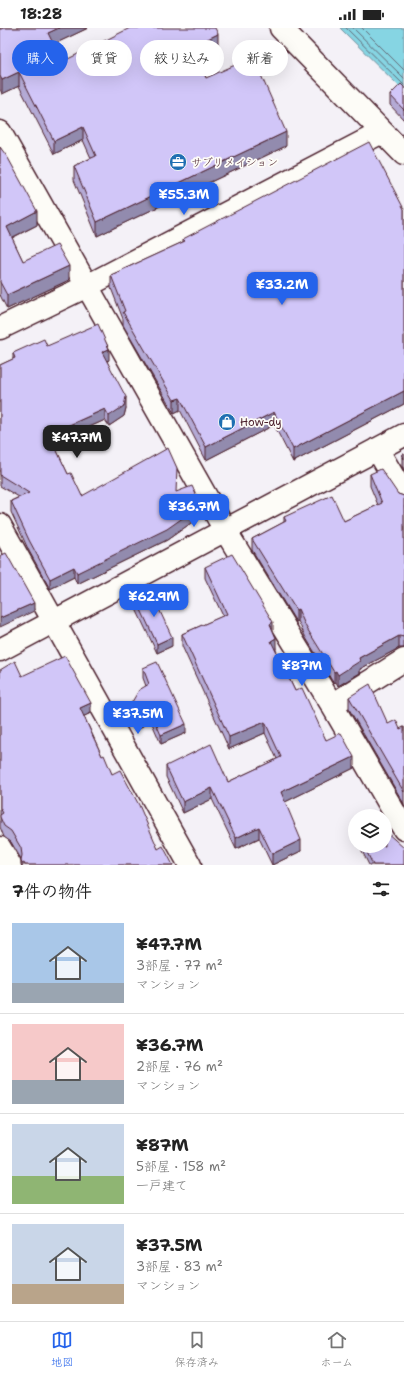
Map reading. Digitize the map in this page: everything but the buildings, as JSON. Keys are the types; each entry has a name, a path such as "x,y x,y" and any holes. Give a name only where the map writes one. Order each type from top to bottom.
{"street":[{"path":"281,28 404,154"},
{"path":"0,132 225,530 332,705 404,829"},
{"path":"0,328 87,286 382,132"},
{"path":"0,650 404,435"},
{"path":"377,449 404,495"},
{"path":"0,525 190,865"},
{"path":"332,705 404,660"},
{"path":"0,848 10,865"}],"water":[{"path":"340,28 404,28 404,91"}],"place":[{"name":"サブリメイション","path":"178,162"},
{"name":"How-dy","path":"227,422"}]}
